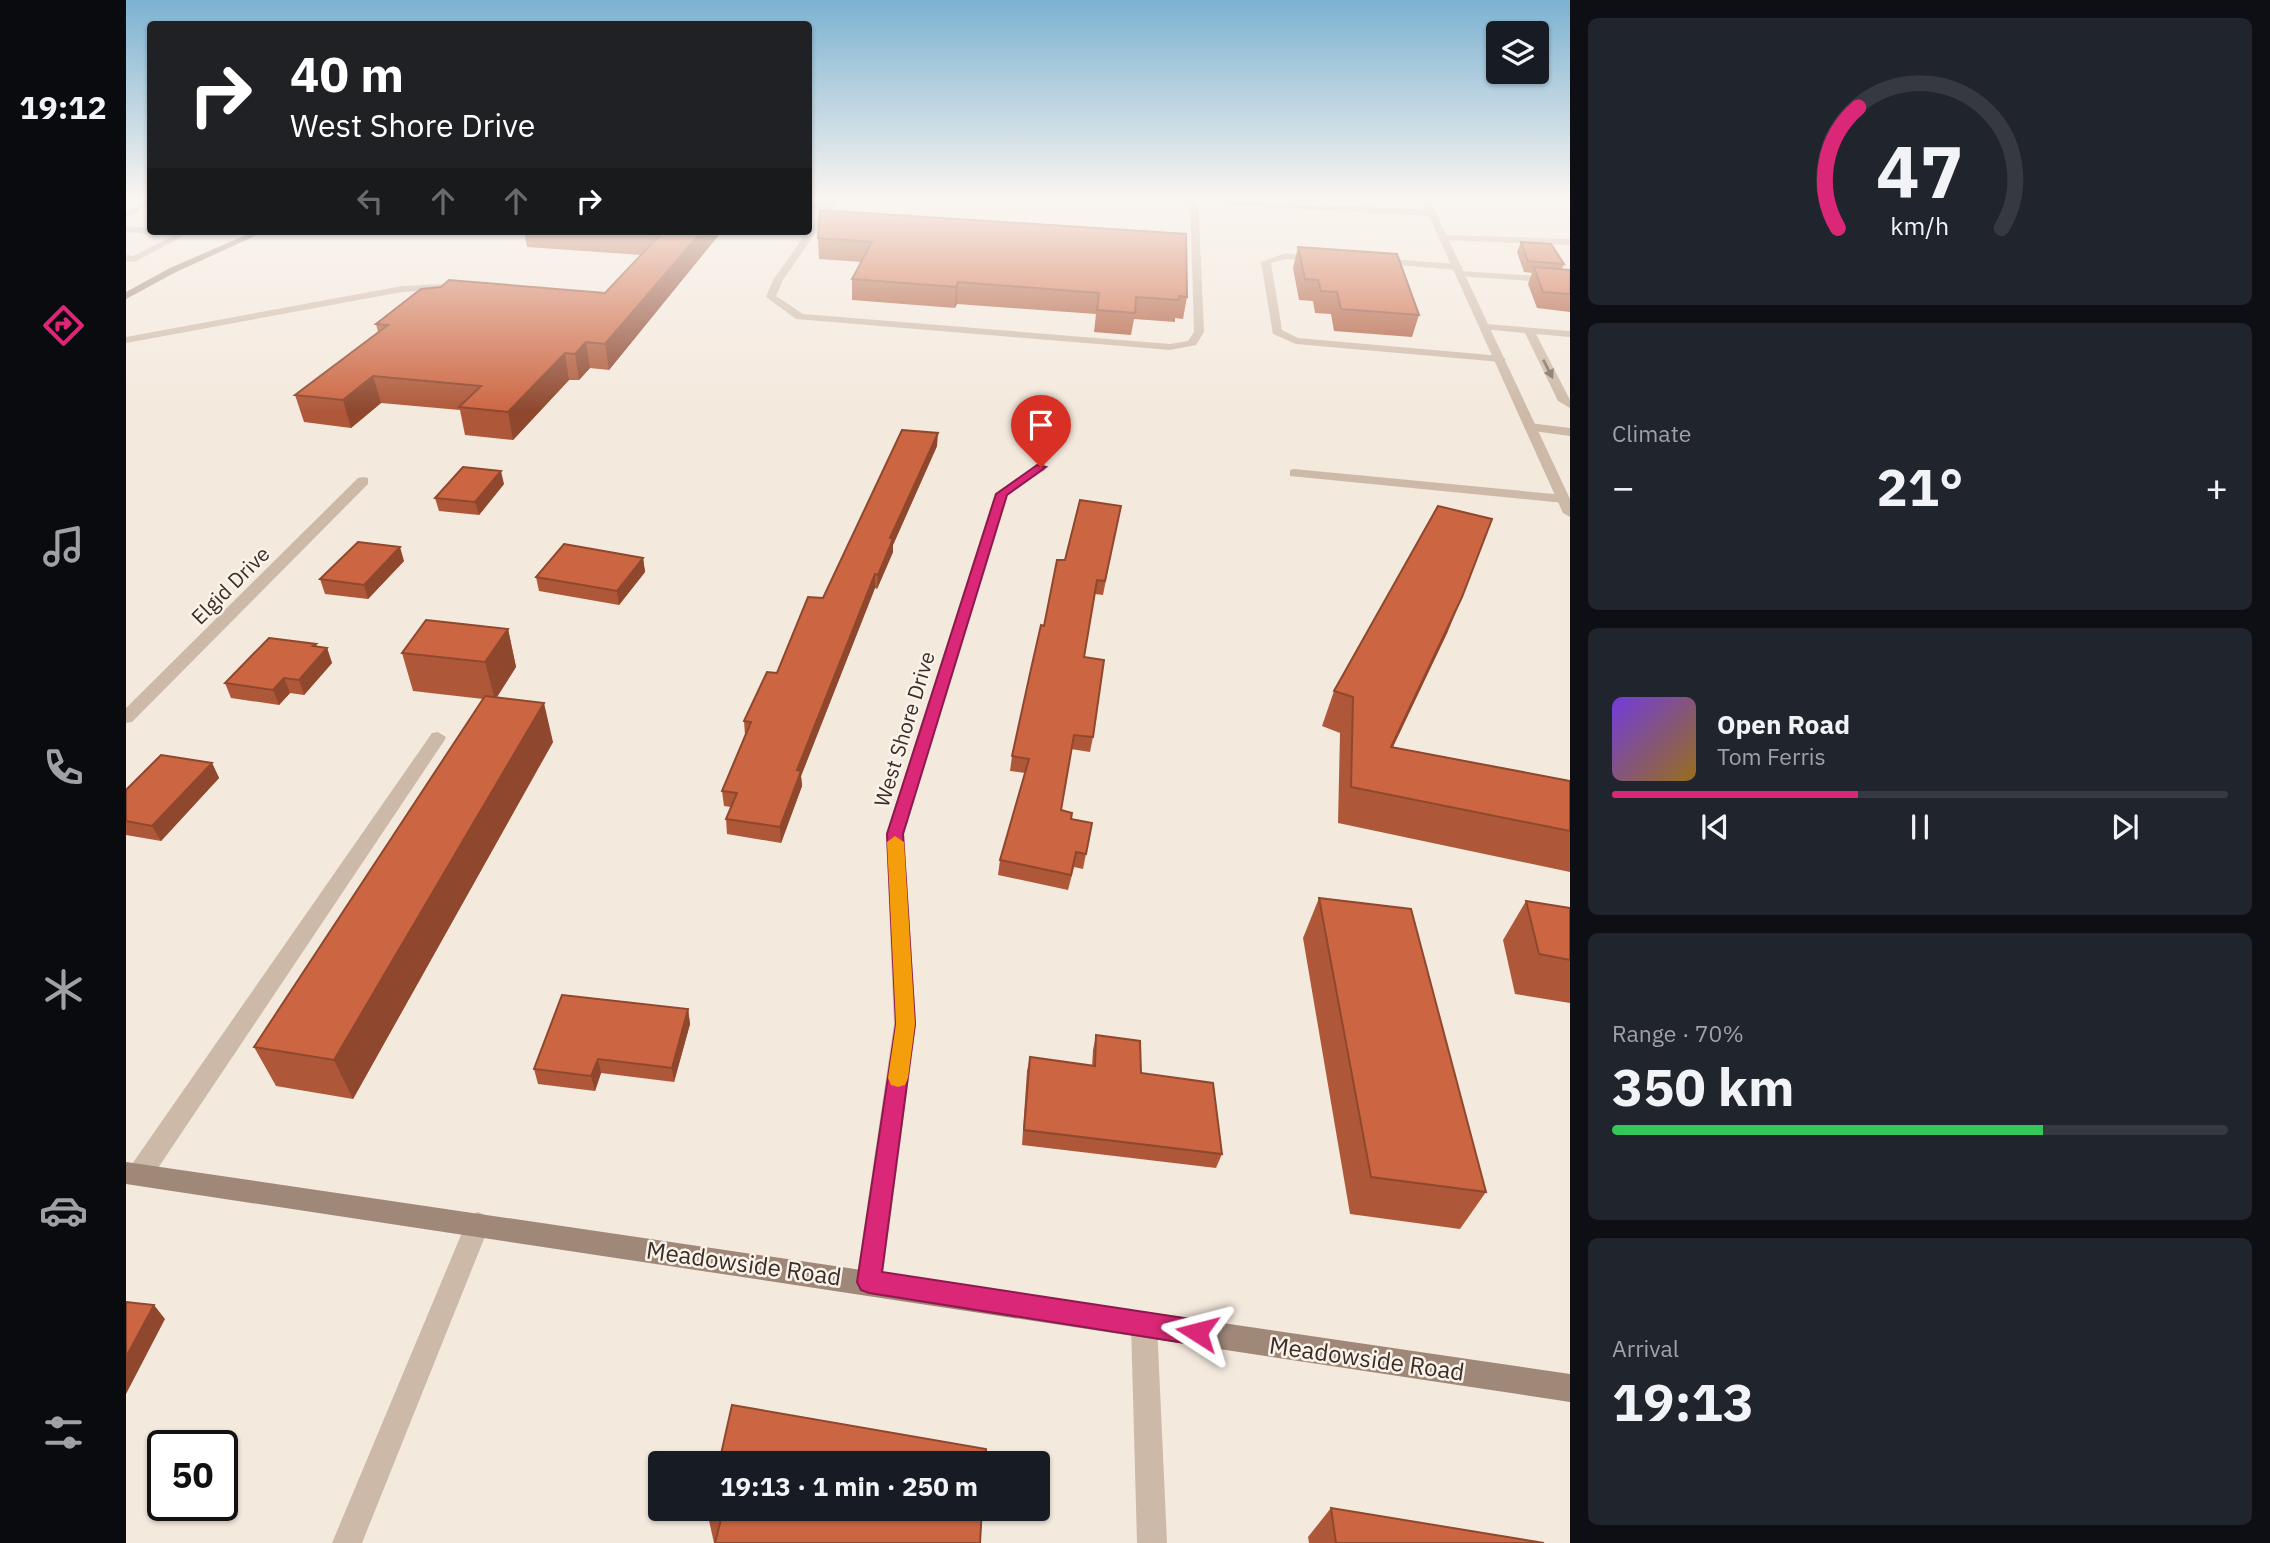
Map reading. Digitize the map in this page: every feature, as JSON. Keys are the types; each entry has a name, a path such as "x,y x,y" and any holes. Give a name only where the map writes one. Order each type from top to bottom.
{"main road":[{"path":"126,296 179,268"},
{"name":"Meadowside Road","path":"132,1174 1570,1388"}],"street":[{"path":"788,268 778,280 771,297 800,317 1142,346 1184,346 1198,338 1192,268"},
{"path":"1267,268 1277,332 1296,341 1501,359"},
{"path":"1439,268 1570,281"},
{"path":"1459,270 1570,513"},
{"path":"126,340 402,289 471,286"},
{"path":"1486,327 1570,334"},
{"path":"1529,331 1564,401 1570,405"},
{"path":"1530,427 1570,432"},
{"name":"West Shore Drive","path":"869,1282 905,1024 895,834 1002,494 1041,467"},
{"path":"1294,473 1564,499"},
{"name":"Elgid Drive","path":"126,718 363,481"},
{"path":"132,1174 438,737"},
{"path":"347,1543 478,1224"},
{"path":"1144,1325 1152,1543"}],"building":[{"path":"629,268 670,268 605,344 586,342 575,354 565,353 508,412 459,407 481,386 373,376 343,400 295,395 388,325 376,324 421,289 441,287 449,280 605,293"},
{"path":"858,268 1187,268 1187,297 1179,296 1179,300 1136,297 1135,313 1097,310 1099,293 958,282 956,287 852,279"},
{"path":"1303,268 1402,268 1419,315 1341,309 1337,292 1321,291 1318,280 1305,279"},
{"path":"1534,268 1570,270 1570,294 1543,292"},
{"path":"902,430 938,433 890,538 893,539 878,575 875,574 797,770 801,771 780,827 726,819 737,793 722,791 751,722 744,721 767,672 777,673 808,597 823,598"},
{"path":"463,467 501,471 475,502 435,498"},
{"path":"1080,500 1121,506 1105,581 1097,580 1084,657 1104,660 1093,737 1074,735 1061,810 1072,813 1071,819 1092,823 1086,854 1076,852 1071,875 1000,860 1029,759 1012,756 1031,669 1041,625 1044,626 1057,560 1065,560"},
{"path":"1438,506 1492,519 1462,597 1391,747 1570,781 1570,831 1351,787 1353,697 1334,691"},
{"path":"358,542 400,547 364,585 320,579"},
{"path":"564,544 643,558 617,591 536,577"},
{"path":"426,620 508,629 485,662 402,653"},
{"path":"269,638 327,648 299,680 284,678 273,690 225,683"},
{"path":"485,696 544,703 334,1060 254,1047"},
{"path":"161,755 212,763 152,826 126,821 126,790"},
{"path":"1319,898 1411,909 1486,1192 1371,1177"},
{"path":"1526,901 1570,908 1570,960 1539,954"},
{"path":"562,995 688,1009 672,1068 598,1059 591,1076 534,1069"},
{"path":"1096,1035 1140,1041 1141,1073 1213,1083 1222,1154 1024,1130 1030,1057 1095,1066"},
{"path":"126,1302 154,1305 126,1357"},
{"path":"732,1405 986,1449 986,1451 722,1451"},
{"path":"1331,1508 1544,1543 1336,1543"},
{"path":"720,1521 981,1521 980,1543 715,1543"}],"slow traffic":[{"path":"895,842 898,936 905,1024 898,1078"}],"route":[{"path":"1041,467 1002,494 895,834 898,936 905,1024 869,1282 1197,1332"}]}
